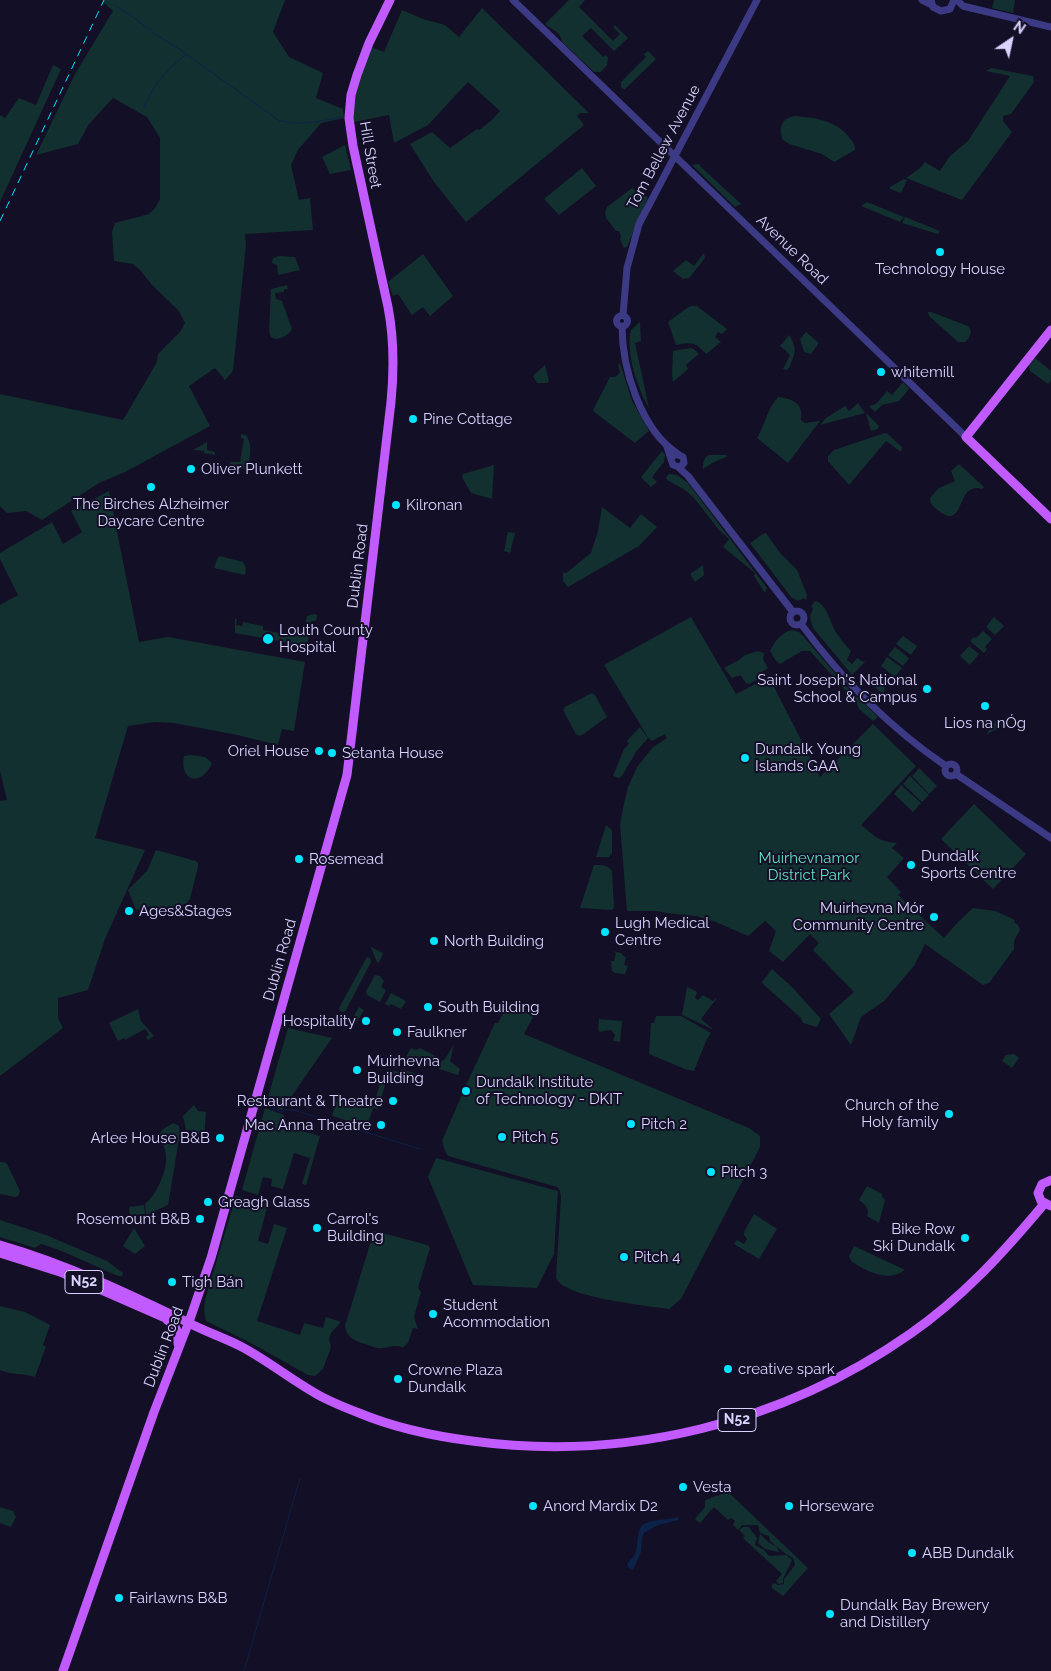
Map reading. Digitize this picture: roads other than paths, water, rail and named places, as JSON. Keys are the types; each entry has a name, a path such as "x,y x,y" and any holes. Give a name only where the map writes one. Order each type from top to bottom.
{"main road":[{"name":"Hill Street","path":"372,232 352,140 350,108 353,87 362,59 390,0"},
{"name":"Dublin Road","path":"62,1671 177,1349 195,1306 216,1241 347,775 387,440 392,377 391,323 372,232"},
{"path":"966,437 1051,330"},
{"name":"Avenue Road","path":"966,437 1051,519"},
{"name":"N52","path":"0,1245 65,1266 219,1336 243,1348 321,1396 362,1414 410,1430 452,1439 515,1446 593,1446 658,1439 729,1422 765,1410 840,1377 867,1362 910,1334 960,1295 1048,1205 1039,1197 1039,1188 1044,1182 1051,1180"},
{"name":"N52","path":"0,1252 60,1272 165,1318 188,1323"},
{"path":"141,1300 152,1302 180,1314 187,1313 195,1306 198,1320 219,1336"},
{"path":"165,1318 173,1323 177,1329 177,1349"}],"street":[{"name":"Avenue Road","path":"513,0 966,437"},
{"name":"Tom Bellew Avenue","path":"675,456 644,414 632,388 625,360 622,326 628,321 623,315 627,268 637,231 645,212 756,0"},
{"path":"922,0 931,3 937,10 941,11 948,10 954,2 1015,20 1051,27"},
{"path":"681,465 683,457 675,456 671,463 681,465 793,612 791,622 801,624 828,658 871,704 904,734 946,766 945,770 948,776 951,777 956,774 1051,838"}],"water":[{"path":"677,1517 679,1520 658,1525 644,1533 641,1552 633,1570 629,1568 627,1564 634,1556 640,1528 646,1523"}],"waterway":[{"path":"114,5 280,121 303,123 342,117"},
{"path":"144,108 161,78 186,55"},
{"path":"266,1106 282,1112 284,1110 294,1110 420,1149"},
{"path":"244,1671 300,1478"}],"railway":[{"path":"0,221 104,0"}],"place":[{"name":"Technology House","path":"940,252"},
{"name":"whitemill","path":"881,372"},
{"name":"Pine Cottage","path":"413,419"},
{"name":"Oliver Plunkett","path":"191,469"},
{"name":"The Birches Alzheimer Daycare Centre","path":"151,487"},
{"name":"Kilronan","path":"396,505"},
{"name":"Louth County Hospital","path":"268,639"},
{"name":"Saint Joseph's National School & Campus","path":"927,689"},
{"name":"Lios na nÓg","path":"985,706"},
{"name":"Oriel House","path":"319,751"},
{"name":"Setanta House","path":"332,753"},
{"name":"Dundalk Young Islands GAA","path":"745,758"},
{"name":"Rosemead","path":"299,859"},
{"name":"Dundalk Sports Centre","path":"911,865"},
{"name":"Ages&Stages","path":"129,911"},
{"name":"Muirhevna Mór Community Centre","path":"934,917"},
{"name":"Lugh Medical Centre","path":"605,932"},
{"name":"North Building","path":"434,941"},
{"name":"South Building","path":"428,1007"},
{"name":"Hospitality","path":"366,1021"},
{"name":"Faulkner","path":"397,1032"},
{"name":"Muirhevna Building","path":"357,1070"},
{"name":"Dundalk Institute of Technology - DKIT","path":"466,1091"},
{"name":"Restaurant & Theatre","path":"393,1101"},
{"name":"Church of the Holy family","path":"949,1114"},
{"name":"Pitch 2","path":"631,1124"},
{"name":"Mac Anna Theatre","path":"381,1125"},
{"name":"Pitch 5","path":"502,1137"},
{"name":"Arlee House B&B","path":"220,1138"},
{"name":"Pitch 3","path":"711,1172"},
{"name":"Greagh Glass","path":"208,1202"},
{"name":"Rosemount B&B","path":"200,1219"},
{"name":"Carrol's Building","path":"317,1228"},
{"name":"Bike Row Ski Dundalk","path":"965,1238"},
{"name":"Pitch 4","path":"624,1257"},
{"name":"Tigh Bán","path":"172,1282"},
{"name":"Student Acommodation","path":"433,1314"},
{"name":"creative spark","path":"728,1369"},
{"name":"Crowne Plaza Dundalk","path":"398,1379"},
{"name":"Vesta","path":"683,1487"},
{"name":"Anord Mardix D2","path":"533,1506"},
{"name":"Horseware","path":"789,1506"},
{"name":"ABB Dundalk","path":"912,1553"},
{"name":"Fairlawns B&B","path":"119,1598"},
{"name":"Dundalk Bay Brewery and Distillery","path":"830,1614"}],"park label":[{"name":"Muirhevnamor District Park","path":"809,866"}]}
